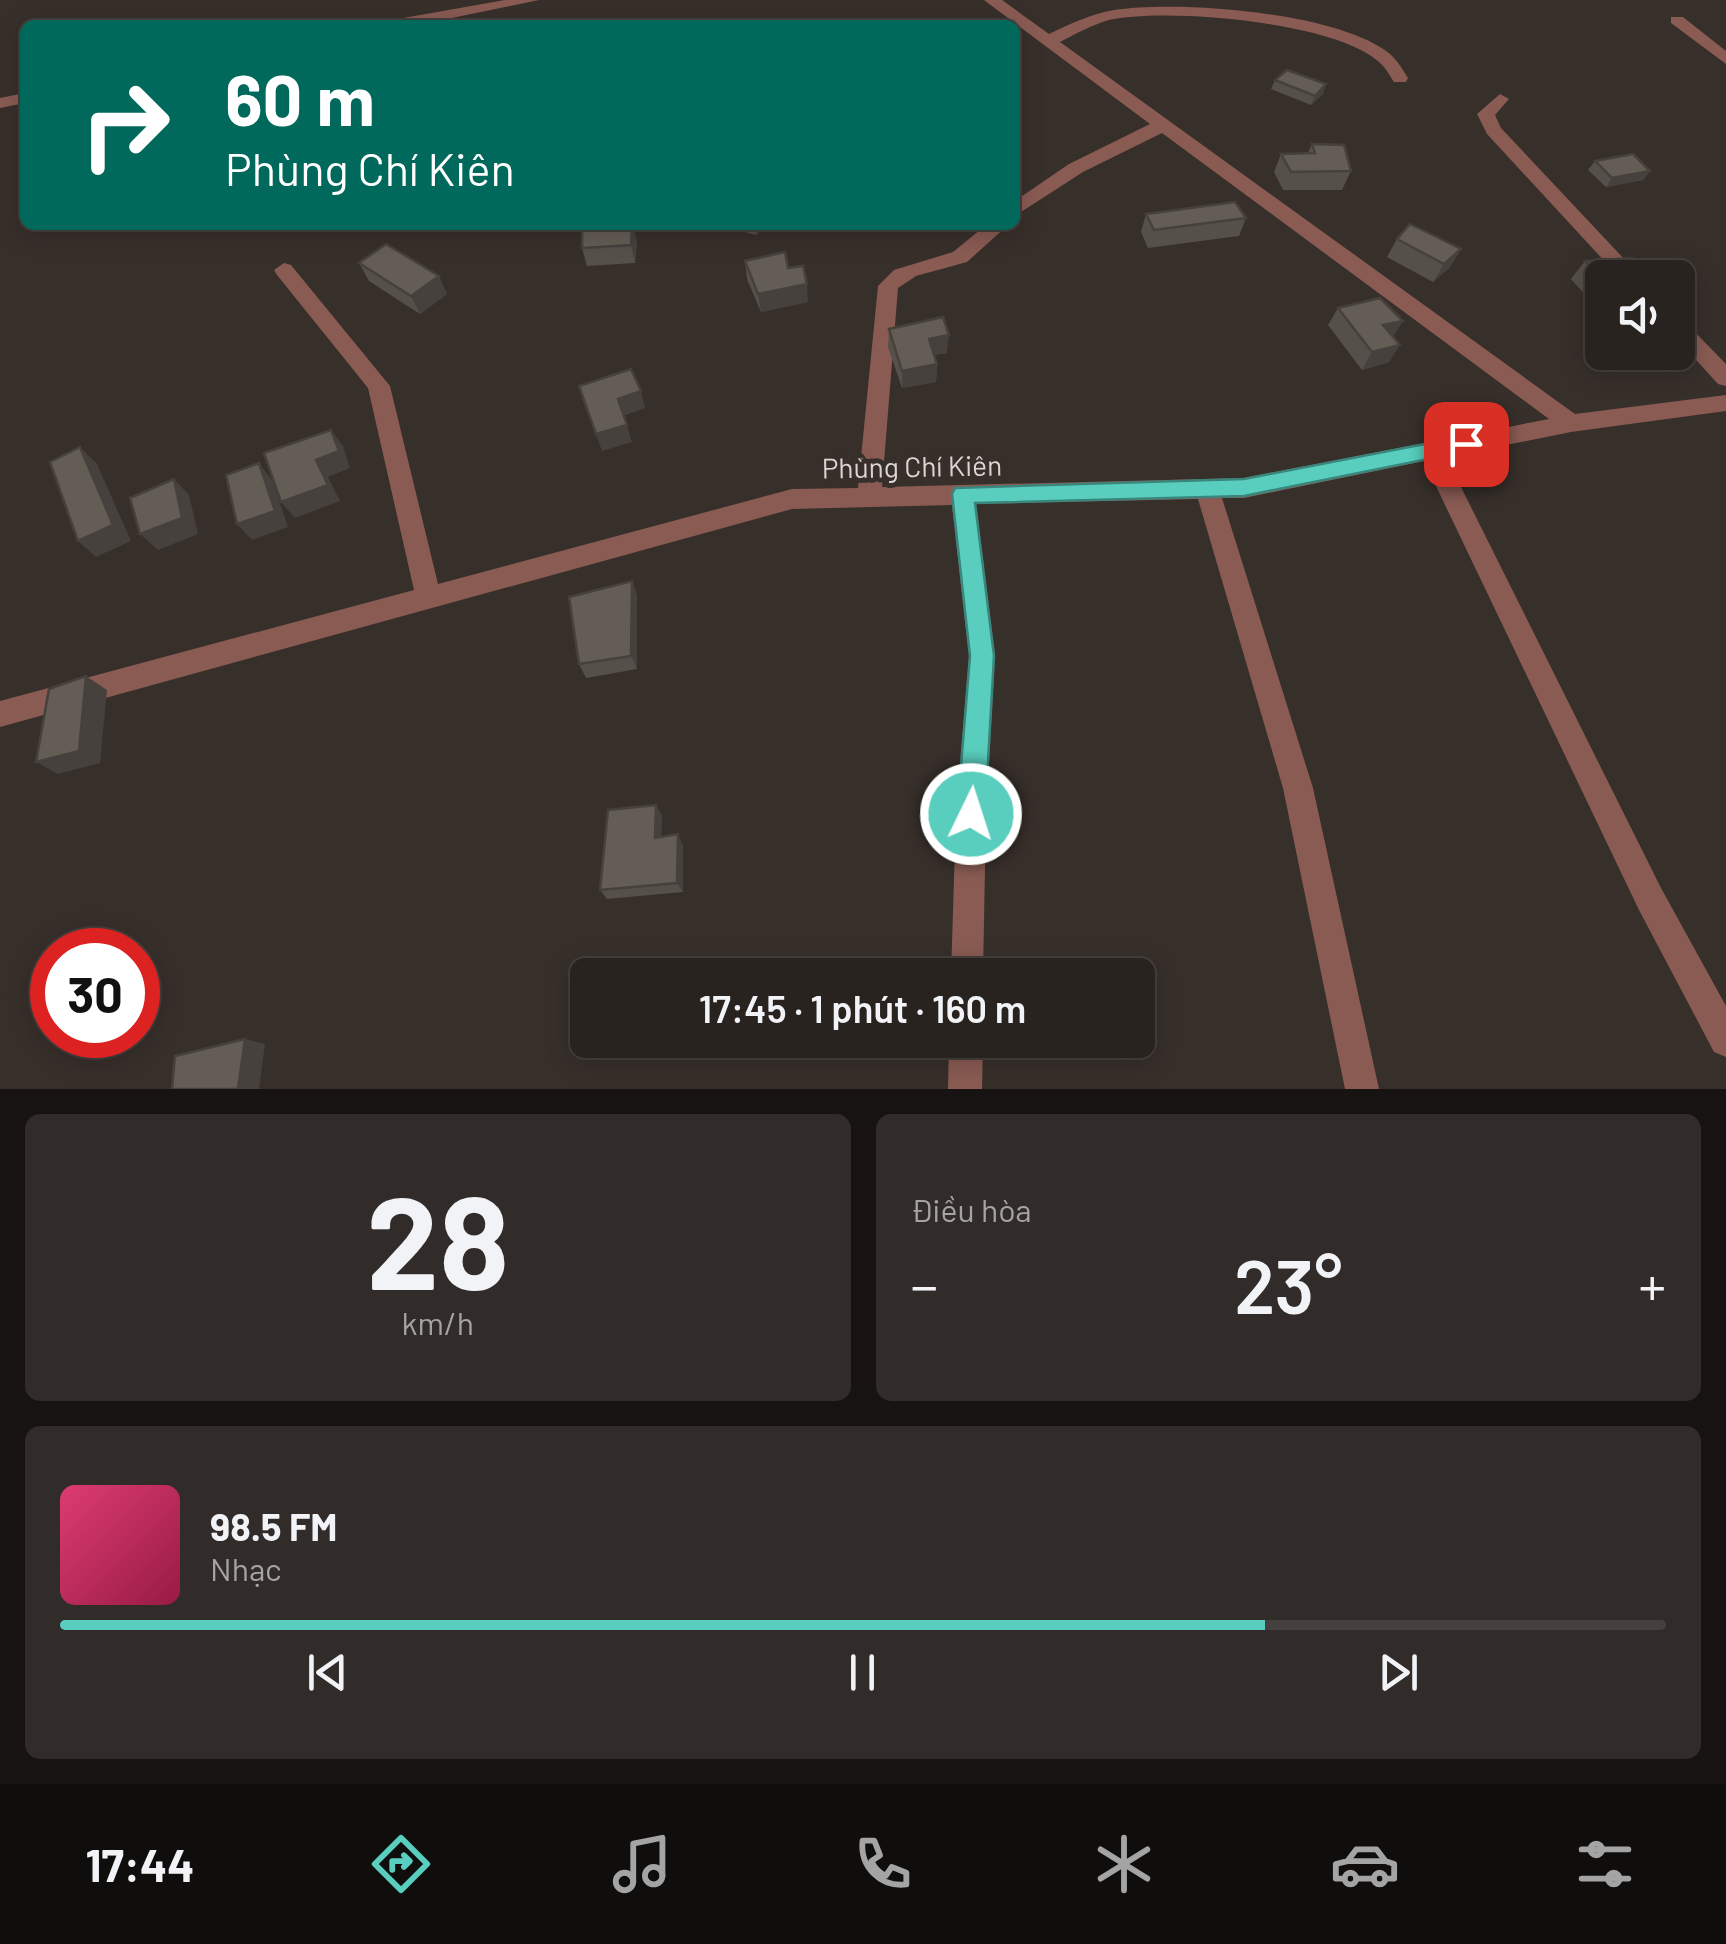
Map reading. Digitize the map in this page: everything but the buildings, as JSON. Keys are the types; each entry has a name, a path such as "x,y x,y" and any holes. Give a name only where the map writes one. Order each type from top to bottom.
{"street":[{"path":"420,20 532,0"},
{"path":"992,0 1572,423"},
{"path":"1048,40 1112,15 1138,12 1247,16 1354,41 1386,56 1397,67 1400,78"},
{"path":"1677,20 1726,59"},
{"path":"1500,99 1486,114 1493,130 1615,260"},
{"path":"1020,207 1076,168 1163,125"},
{"path":"869,497 888,286 906,273 956,259 992,230"},
{"path":"284,270 379,386 429,598"},
{"path":"1695,344 1726,378"},
{"name":"Phùng Chí Kiên","path":"0,714 792,499 1244,488 1572,423 1726,403"},
{"path":"1431,450 1650,899 1726,1040"},
{"path":"1208,489 1298,788 1362,1089"},
{"path":"963,494 982,656 971,814 967,958"},
{"path":"965,1089 966,1058"}],"route":[{"path":"971,814 982,656 963,494 1244,488 1466,444"}]}
